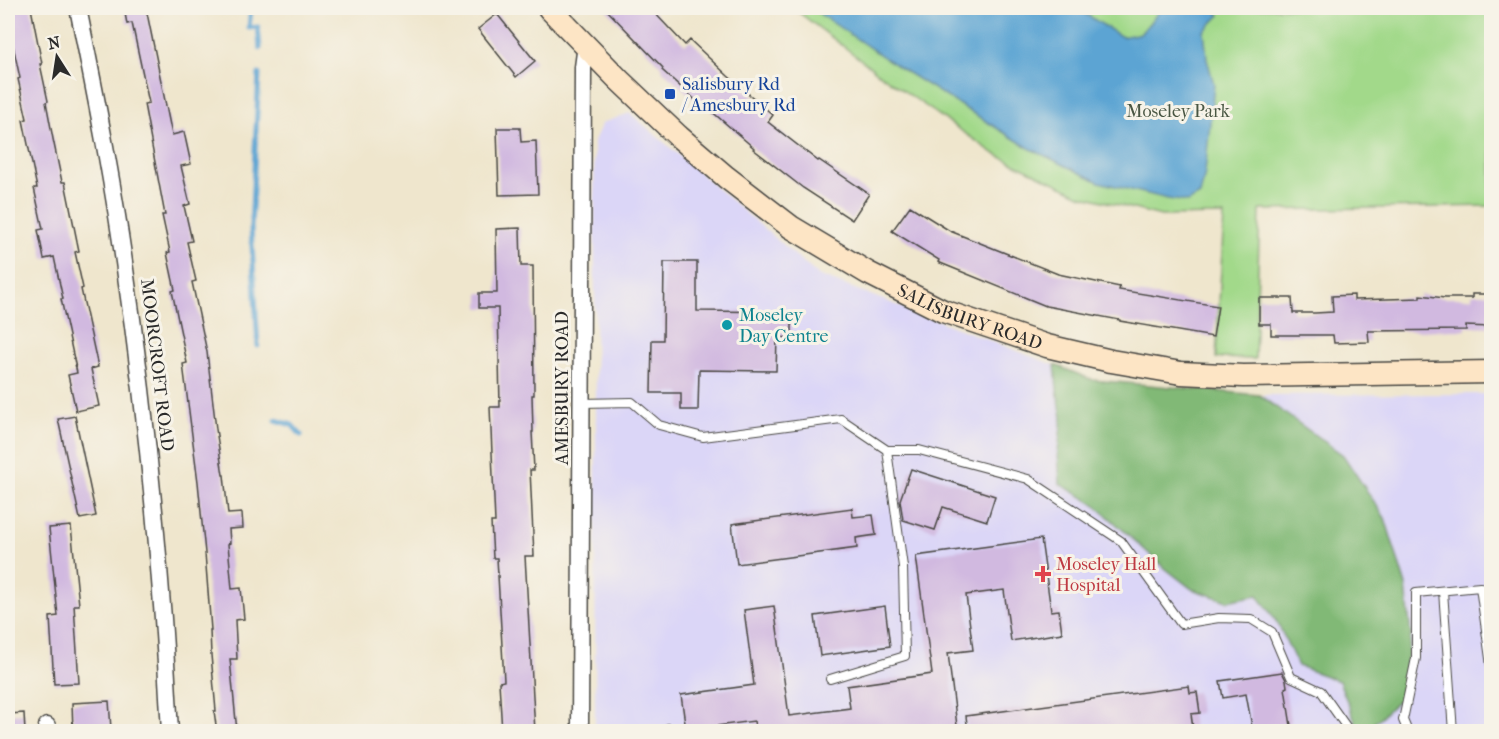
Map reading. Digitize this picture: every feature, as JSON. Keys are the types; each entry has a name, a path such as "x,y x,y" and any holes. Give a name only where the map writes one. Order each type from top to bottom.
{"main road":[{"name":"SALISBURY ROAD","path":"549,8 619,80 678,136 726,177 791,226 868,273 943,311 1047,346 1111,361 1181,373 1243,376 1491,372"}],"street":[{"name":"MOORCROFT ROAD","path":"78,8 124,261 147,443 165,638 170,732"},
{"name":"AMESBURY ROAD","path":"579,732 583,67 586,45"}],"lane":[{"path":"582,403 632,402 659,425 703,437 841,418 887,450 919,450 1028,479 1122,541 1181,624 1219,618 1251,619 1272,632 1291,676 1321,691 1350,732"},
{"path":"830,679 905,656 903,567 887,450"},
{"path":"1408,732 1403,720 1416,658 1416,593 1480,587 1491,673"},
{"path":"1443,591 1453,732"}],"shaded area":[{"name":"Moseley Hall Hospital","path":"630,113 818,275 1093,380 1259,395 1491,394 1491,731 595,731 594,141 602,123"}],"green space":[{"name":"Moseley Park","path":"793,8 1491,8 1491,206 1260,210 1255,359 1216,358 1224,215 1161,216 1080,195 995,154 881,75"},
{"path":"1055,365 1093,380 1259,395 1343,455 1385,518 1406,586 1411,636 1401,698 1366,731 1359,731 1339,681 1298,666 1278,624 1258,595 1227,601 1192,589 1166,569 1093,503 1060,484 1058,452 1062,417"}],"water":[{"path":"811,8 1076,8 1122,37 1141,33 1162,8 1213,8 1220,15 1204,31 1207,59 1214,84 1205,173 1200,195 1188,202 1099,182 1029,148 900,68"}],"building":[{"path":"8,8 31,8 53,139 62,182 65,182 79,251 75,252 98,367 91,369 99,406 76,411 68,375 77,373 61,299 63,299 54,257 44,259 38,230 43,229 23,120 27,119 18,79 20,78 10,31 8,32"},
{"path":"124,8 146,8 172,135 184,132 191,164 181,166 190,204 184,206 192,241 187,242 196,281 192,282 207,352 228,514 242,513 243,528 229,529 230,543 228,544 232,589 241,588 244,619 235,620 237,659 230,659 237,732 217,732 205,553 183,364 187,363 172,291 175,290 167,253 170,252 162,215 165,215 144,104 149,103 132,23 127,24"},
{"path":"605,8 650,8 685,45 690,40 773,115 768,122 818,161 869,194 852,220 803,188 753,149 703,104 701,105 662,70 663,68"},
{"path":"497,14 535,61 516,77 478,29"},
{"path":"497,128 520,128 521,142 536,141 538,194 499,195"},
{"path":"910,206 950,231 1058,274 1120,287 1119,290 1218,306 1213,337 1046,306 938,262 939,260 892,231"},
{"path":"520,228 521,266 533,266 532,432 534,470 530,470 534,556 525,556 535,732 502,732 499,682 504,681 497,558 493,558 491,522 495,522 490,407 500,407 498,308 479,308 479,293 497,293 496,229"},
{"name":"Moseley Day Centre","path":"664,262 697,262 697,311 792,312 792,338 777,337 776,371 699,370 698,410 681,410 681,393 651,393 652,340 663,340"},
{"path":"1472,294 1491,294 1491,327 1466,326 1466,330 1368,331 1369,342 1334,343 1333,335 1271,335 1271,324 1259,324 1259,298 1292,298 1293,313 1315,313 1333,312 1332,296 1354,295 1354,300 1420,298 1420,295 1472,298"},
{"path":"75,416 96,516 80,519 58,419"},
{"path":"911,469 995,496 987,521 943,507 935,530 903,520 900,500"},
{"path":"852,508 853,517 873,515 876,535 856,538 857,548 737,564 732,524"},
{"path":"71,526 79,605 74,605 79,683 54,684 50,617 58,616 49,528"},
{"path":"1041,539 1051,611 1059,610 1062,633 1011,641 1004,590 966,595 973,650 948,653 957,726 949,732 756,732 754,721 686,730 681,695 754,685 744,610 774,606 789,716 850,708 847,686 932,674 916,556"},
{"path":"885,606 890,646 820,656 815,616"},
{"path":"1282,672 1286,680 1287,687 1285,688 1292,732 1253,732 1246,694 1223,698 1220,681"},
{"path":"1189,686 1190,693 1197,692 1200,713 1191,714 1193,728 1165,732 968,732 966,716"},
{"path":"109,701 111,729 73,731 72,703"},
{"path":"24,713 25,732 8,732 8,714"}],"waterway":[{"path":"251,8 249,28 258,27 260,48"},
{"path":"258,346 251,227 259,74"},
{"path":"276,420 292,425 301,435"}],"place":[{"name":"Salisbury Rd / Amesbury Rd","path":"670,94"},
{"name":"Moseley Day Centre","path":"727,325"},
{"name":"Moseley Hall Hospital","path":"1043,574"}]}
